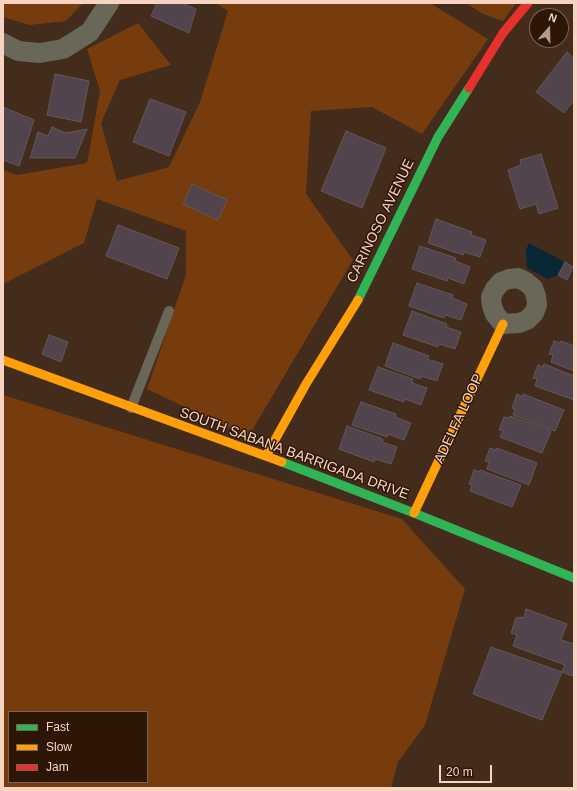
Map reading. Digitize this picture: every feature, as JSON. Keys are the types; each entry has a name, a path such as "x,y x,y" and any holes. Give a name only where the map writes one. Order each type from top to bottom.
{"street":[{"path":"3,43 18,51 40,52 63,49 90,32 109,3"},
{"name":"CARINOSO AVENUE","path":"266,456 306,384 352,310 438,137 503,33 528,3"},
{"name":"ADELFA LOOP","path":"414,513 503,324"},
{"name":"SOUTH SABANA BARRIGADA DRIVE","path":"3,360 130,408 266,456 414,513 574,578"}],"lane":[{"path":"130,408 169,311"}],"shaded area":[{"path":"3,3 83,3 66,21 29,25 3,17"},
{"path":"216,3 430,3 488,39 422,134 372,107 311,111 306,194 353,260 248,437 147,389 186,275 186,231 97,199 84,243 3,284 3,170 17,175 87,163 100,91 87,49 138,23 171,65 120,80 101,123 117,181 169,167 200,102 228,11"},
{"path":"466,3 516,3 503,21 483,14"},
{"path":"3,395 402,519 465,589 425,725 398,762 391,788 3,788"}],"water":[{"path":"529,243 565,262 558,275 548,279 527,268 526,250"}],"building":[{"path":"157,3 182,3 196,9 189,33 151,16"},
{"path":"567,52 574,58 574,100 564,113 536,92"},
{"path":"55,74 89,81 81,122 47,115"},
{"path":"150,99 186,112 169,156 133,142"},
{"path":"3,107 34,120 19,166 3,160"},
{"path":"52,127 66,133 87,129 75,158 30,158 38,132 48,136"},
{"path":"346,131 386,148 362,208 321,191"},
{"path":"541,154 558,208 539,214 536,204 520,209 508,170 521,165 520,160"},
{"path":"192,184 227,200 218,220 183,204"},
{"path":"436,219 472,232 471,235 486,240 480,257 464,252 463,255 428,243"},
{"path":"118,225 179,248 167,279 106,256"},
{"path":"420,246 456,258 455,261 470,267 464,284 448,278 447,281 412,269"},
{"path":"565,262 573,267 567,280 558,275"},
{"path":"417,283 453,295 452,298 467,304 461,320 445,315 444,318 409,306"},
{"path":"412,311 447,324 446,327 461,332 455,349 439,344 438,347 403,335"},
{"path":"49,335 68,342 61,362 42,354"},
{"path":"554,341 560,343 561,341 574,346 574,371 551,362 553,355 549,354"},
{"path":"393,343 429,356 427,359 443,364 437,381 421,376 420,379 385,366"},
{"path":"544,364 574,376 574,400 535,386 537,379 533,378 538,365 543,367"},
{"path":"378,367 413,379 412,383 427,388 421,405 405,399 404,402 369,390"},
{"path":"517,394 522,397 523,394 564,410 555,431 513,415 515,409 512,408"},
{"path":"361,402 396,414 395,417 411,423 404,440 388,434 387,437 352,425"},
{"path":"510,416 551,431 542,453 500,437 503,431 499,430 504,417 509,418"},
{"path":"347,426 383,439 382,442 397,447 391,464 375,459 374,462 339,449"},
{"path":"490,448 496,450 497,448 537,463 529,485 487,469 489,462 485,461"},
{"path":"474,470 479,472 480,470 521,485 512,507 470,491 472,485 469,484"},
{"path":"526,609 567,624 561,640 574,644 574,670 572,676 562,672 565,665 513,646 517,635 511,633 516,618 524,617"},
{"path":"491,647 562,672 542,720 473,694"}],"traffic: fast":[{"path":"358,300 438,137 469,88"},
{"path":"282,462 414,513 574,578"}],"traffic: slow":[{"path":"266,456 306,384 358,300"},
{"path":"414,513 503,324"},
{"path":"3,360 282,462"}],"traffic: jam":[{"path":"469,88 503,33 528,3"}]}
